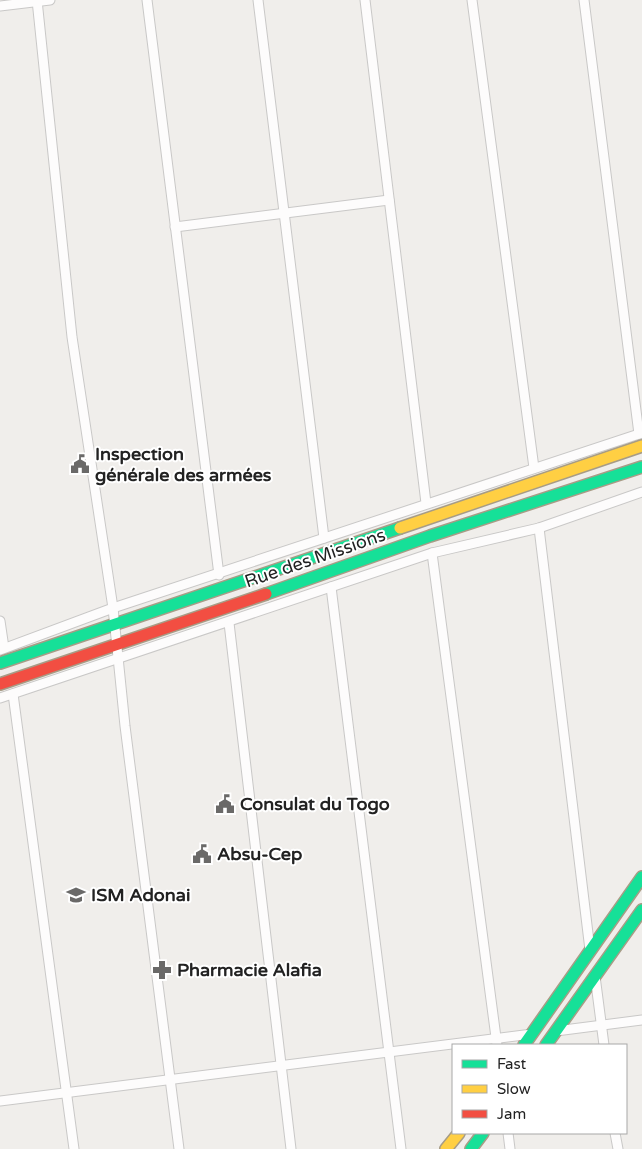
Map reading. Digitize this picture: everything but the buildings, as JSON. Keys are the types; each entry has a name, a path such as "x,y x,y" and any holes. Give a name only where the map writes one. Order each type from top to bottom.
{"main road":[{"name":"Rue des Missions","path":"0,663 642,446"},
{"name":"Rue des Missions","path":"0,684 117,652 430,536 642,467"},
{"path":"525,1044 642,877"},
{"path":"547,1044 642,910"},
{"path":"446,1149 458,1134"},
{"path":"471,1149 482,1134"}],"street":[{"path":"0,6 50,0"},
{"path":"147,0 219,575"},
{"path":"258,0 324,538"},
{"path":"365,0 426,503"},
{"path":"472,0 534,468"},
{"path":"0,621 2,649 112,608 219,575 426,503 640,433 584,0"},
{"path":"37,1 72,337 112,608 179,1149"},
{"path":"175,227 389,200"},
{"path":"0,698 117,652 229,622 432,552 540,528 642,492 642,496"},
{"path":"540,528 590,952"},
{"path":"432,552 497,1042"},
{"path":"331,587 401,1149"},
{"path":"229,622 291,1149"},
{"path":"13,694 46,952 68,1092 74,1149"},
{"path":"595,976 604,1044"},
{"path":"556,1032 642,1020"},
{"path":"475,1044 497,1042 532,1034"},
{"path":"0,1101 389,1052 452,1046"},
{"path":"508,1134 510,1149"},
{"path":"615,1134 618,1149"}],"traffic: fast":[{"path":"266,594 430,536 642,467"},
{"path":"0,663 400,528"},
{"path":"525,1044 642,877"},
{"path":"547,1044 642,910"},
{"path":"471,1149 482,1134"}],"traffic: slow":[{"path":"400,528 642,446"},
{"path":"446,1149 458,1134"}],"traffic: jam":[{"path":"0,684 266,594"}],"place":[{"name":"Inspection générale des armées","path":"80,464"},
{"name":"Consulat du Togo","path":"225,804"},
{"name":"Absu-Cep","path":"202,854"},
{"name":"ISM Adonai","path":"76,895"},
{"name":"Pharmacie Alafia","path":"162,970"}]}
